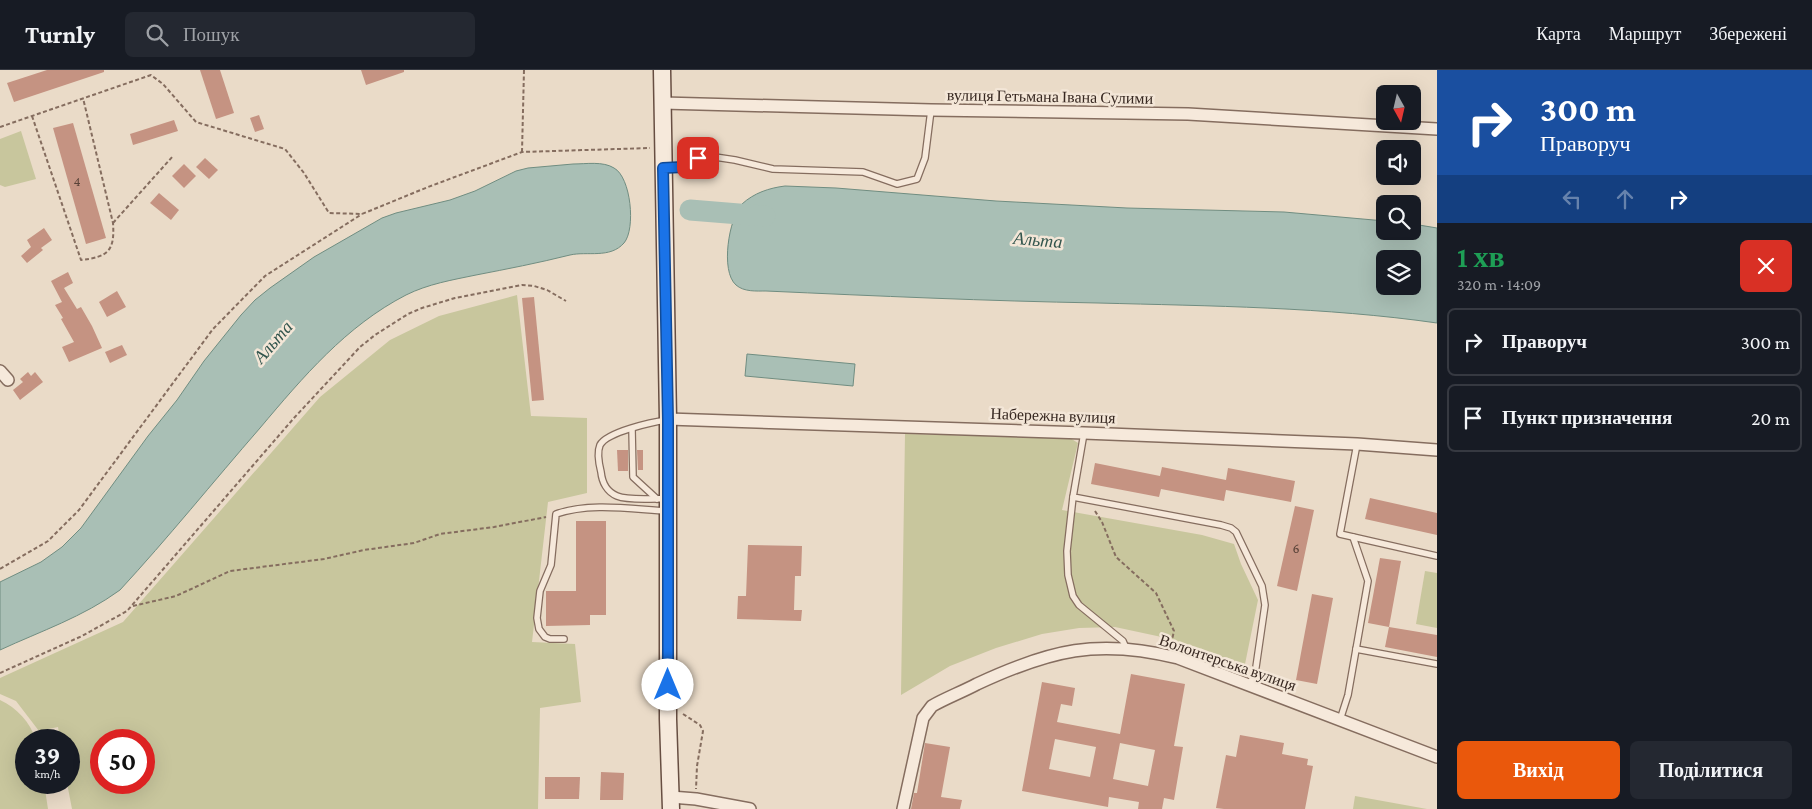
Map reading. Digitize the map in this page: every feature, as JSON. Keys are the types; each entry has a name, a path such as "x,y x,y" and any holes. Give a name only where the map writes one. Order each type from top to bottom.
{"main road":[{"path":"662,70 668,420 665,503 671,803"}],"street":[{"name":"вулиця Гетьмана Івана Сулими","path":"663,103 1188,114 1437,129"},
{"name":"Набережна вулиця","path":"668,420 1084,433 1357,444 1437,450"},
{"name":"Волонтерська вулиця","path":"903,809 923,718 932,706 1017,666 1038,658 1074,651 1126,648 1169,656 1203,667 1437,757"},
{"path":"671,803 696,799 750,809"}],"lane":[{"path":"663,168 683,167 698,158 714,157 773,169 864,172 897,184 917,179 925,158 931,110"},
{"path":"665,503 616,496 606,488 603,481 599,452 600,446 611,435 668,420"},
{"path":"632,429 633,477 665,503"},
{"path":"1084,433 1073,497 1067,551 1068,575 1073,596 1079,605 1123,642 1126,648"},
{"path":"1357,444 1340,534 1437,556"},
{"path":"1073,497 1221,525 1231,528 1236,532 1262,586 1265,605 1256,667 1250,685"},
{"path":"564,639 545,637 539,629 537,618 540,591 552,565 556,514 573,509 665,503"},
{"path":"1340,720 1348,695 1368,581 1353,537"},
{"path":"1356,649 1437,664"}],"path":[{"path":"522,152 524,70"},
{"path":"0,127 151,75 163,84 196,122 285,149 304,173 329,212 362,214"},
{"path":"32,116 80,260 99,256 108,252 113,245 113,223 83,98"},
{"path":"0,569 48,541 79,510 213,329 265,276 362,214 522,152 663,147"},
{"path":"113,223 173,156"},
{"path":"0,673 121,616 132,606 294,418 360,347 374,335 408,314 422,308 455,298 505,288 534,286 547,290 566,301"},
{"path":"1088,499 1102,522 1116,557 1156,593 1174,631 1169,656"},
{"path":"132,606 176,596 230,571 324,559 346,553 414,542 440,534 494,527 556,514"}],"shaded area":[{"path":"21,131 36,179 5,187 0,185 0,139"},
{"path":"517,295 531,416 587,418 587,493 548,502 532,642 575,644 581,702 540,708 538,809 72,809 69,794 80,794 80,729 58,729 58,727 37,729 16,701 0,694 0,678 123,622 320,397 390,340 439,316"},
{"path":"905,434 1070,438 1078,443 1062,510 1202,535 1234,544 1258,600 1244,669 1171,639 1115,627 1079,628 1042,634 996,648 950,666 901,695"},
{"path":"1425,571 1437,573 1437,628 1416,624"},
{"path":"0,700 22,716 31,729 15,729 15,794 46,794 48,809 0,809"},
{"path":"1355,796 1427,809 1353,809"}],"water":[{"path":"573,164 605,164 620,173 628,192 631,215 628,236 624,243 618,248 605,253 570,255 440,283 414,291 384,308 345,337 309,372 120,590 77,616 0,650 0,582 41,562 62,547 81,528 204,361 255,300 314,257 382,218 450,200 475,191 516,171 528,168"},
{"path":"785,186 836,188 996,201 1127,208 1284,212 1376,220 1376,240 1421,240 1421,225 1437,228 1437,323 1310,310 746,290 736,285 731,278 728,268 727,257 730,232 737,211 742,204 768,190"},
{"path":"747,354 855,364 853,386 745,376"}],"building":[{"path":"47,70 104,70 104,72 14,102 7,83"},
{"path":"200,70 220,70 234,113 216,119"},
{"path":"361,70 404,70 404,72 366,85"},
{"path":"259,115 264,129 255,132 250,118"},
{"path":"174,120 178,131 133,145 130,134"},
{"path":"73,123 106,238 86,244 53,128"},
{"path":"205,158 218,170 209,179 196,167"},
{"path":"184,164 196,176 184,188 172,176"},
{"path":"159,193 179,210 171,220 150,203"},
{"path":"44,228 52,240 41,248 43,250 27,263 21,256 31,247 27,240"},
{"path":"68,272 73,283 64,288 77,309 81,307 102,348 69,362 62,347 74,342 55,305 62,302 51,281"},
{"path":"117,291 126,307 107,317 99,302"},
{"path":"534,297 544,400 532,401 522,298"},
{"path":"122,345 127,355 110,363 105,352"},
{"path":"28,372 31,376 35,372 43,382 20,400 13,390 23,382 20,379"},
{"path":"617,450 628,450 628,471 618,471"},
{"path":"637,450 643,450 643,470 638,470"},
{"path":"1095,463 1160,476 1162,467 1226,480 1228,468 1295,481 1291,502 1226,490 1224,501 1161,489 1159,497 1091,484"},
{"path":"1370,498 1437,513 1437,535 1365,519"},
{"path":"1295,506 1314,510 1297,591 1277,586"},
{"path":"576,521 606,521 606,615 590,615 590,625 546,626 546,591 576,591"},
{"path":"748,545 802,546 801,576 795,576 794,610 802,610 801,621 737,619 738,596 746,596"},
{"path":"1380,558 1401,561 1389,627 1368,623"},
{"path":"1312,594 1333,598 1317,684 1296,680"},
{"path":"1389,627 1437,635 1437,657 1385,647"},
{"path":"1131,674 1185,684 1174,746 1183,747 1174,800 1164,798 1162,809 1138,809 1139,802 1109,797 1108,807 1022,791 1042,682 1075,688 1072,706 1061,704 1057,722 1120,734","holes":["1055,739 1096,747 1090,777 1049,769","1120,743 1155,750 1148,786 1113,779"]},
{"path":"1240,735 1284,743 1282,754 1308,759 1307,765 1313,766 1305,809 1216,808 1226,755 1236,757"},
{"path":"925,743 950,747 941,797 962,800 960,809 911,809 914,793 917,793"},
{"path":"601,772 624,773 623,800 600,800"},
{"path":"545,777 580,777 579,799 545,799"}],"waterway":[{"name":"Альта","path":"690,210 765,216"}],"route":[{"path":"668,685 668,420 663,168 683,167 698,158"}]}
